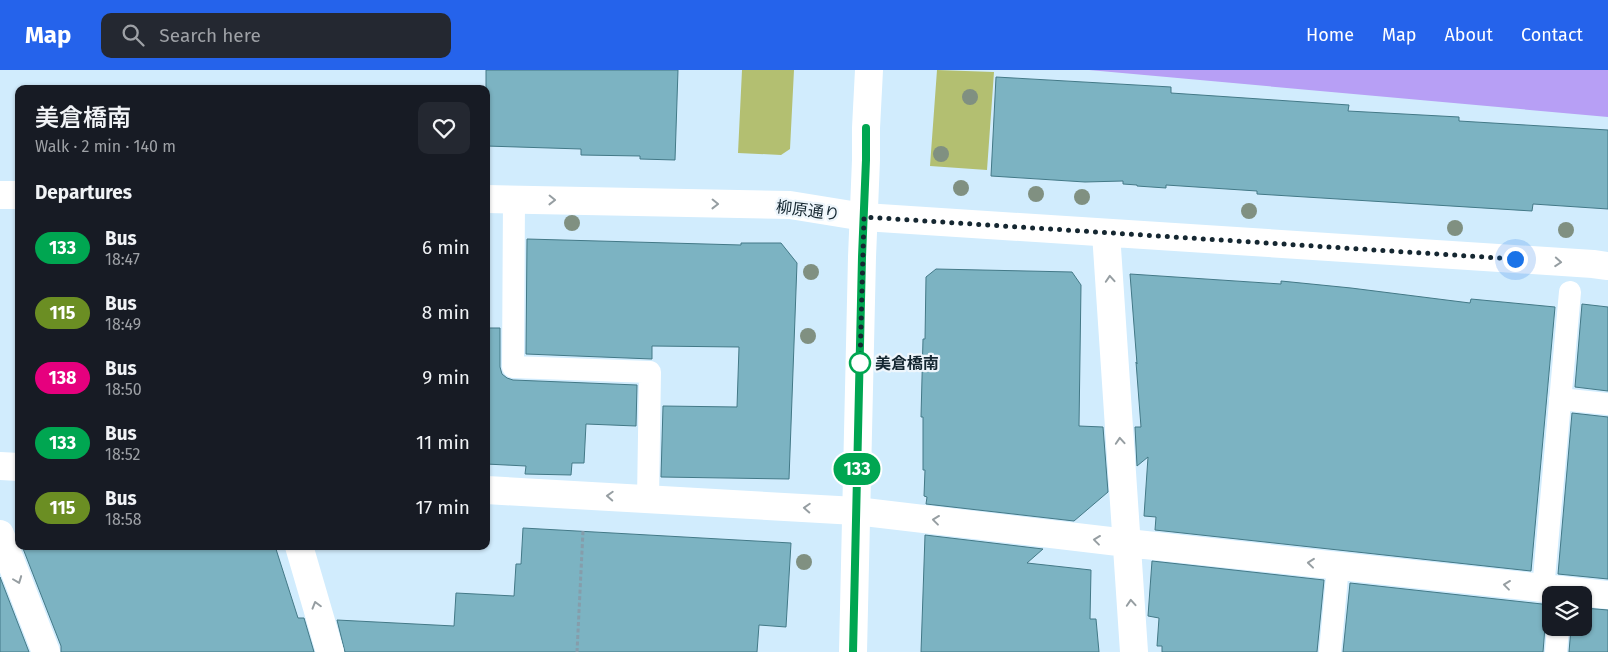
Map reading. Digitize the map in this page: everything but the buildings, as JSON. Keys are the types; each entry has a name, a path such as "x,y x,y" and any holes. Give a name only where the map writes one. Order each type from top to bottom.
{"street":[{"path":"853,652 866,128 870,70"},
{"path":"0,195 15,195"},
{"name":"柳原通り","path":"490,199 790,205 864,217 1608,266"},
{"path":"1106,233 1134,652"},
{"path":"0,466 15,467"},
{"path":"490,490 856,511 1542,590"},
{"path":"0,534 46,652"},
{"path":"300,550 330,652"},
{"path":"1592,594 1608,595"}],"lane":[{"path":"514,199 513,367 650,372 648,499"},
{"path":"1555,586 1560,399 1570,292"},
{"path":"1560,399 1608,404"},
{"path":"1330,652 1338,566"},
{"path":"1556,652 1557,636"}],"path":[{"path":"577,652 584,495"}],"green space":[{"path":"742,70 794,70 790,149 781,155 738,153"},
{"path":"937,70 994,72 987,170 930,166"}],"shaded area":[{"path":"1089,70 1608,70 1608,117"}],"bus line":[{"name":"133","path":"853,652 866,128"}],"place":[{"name":"美倉橋南","path":"860,363"}],"route":[{"path":"860,363 864,217 1515,259"}]}
